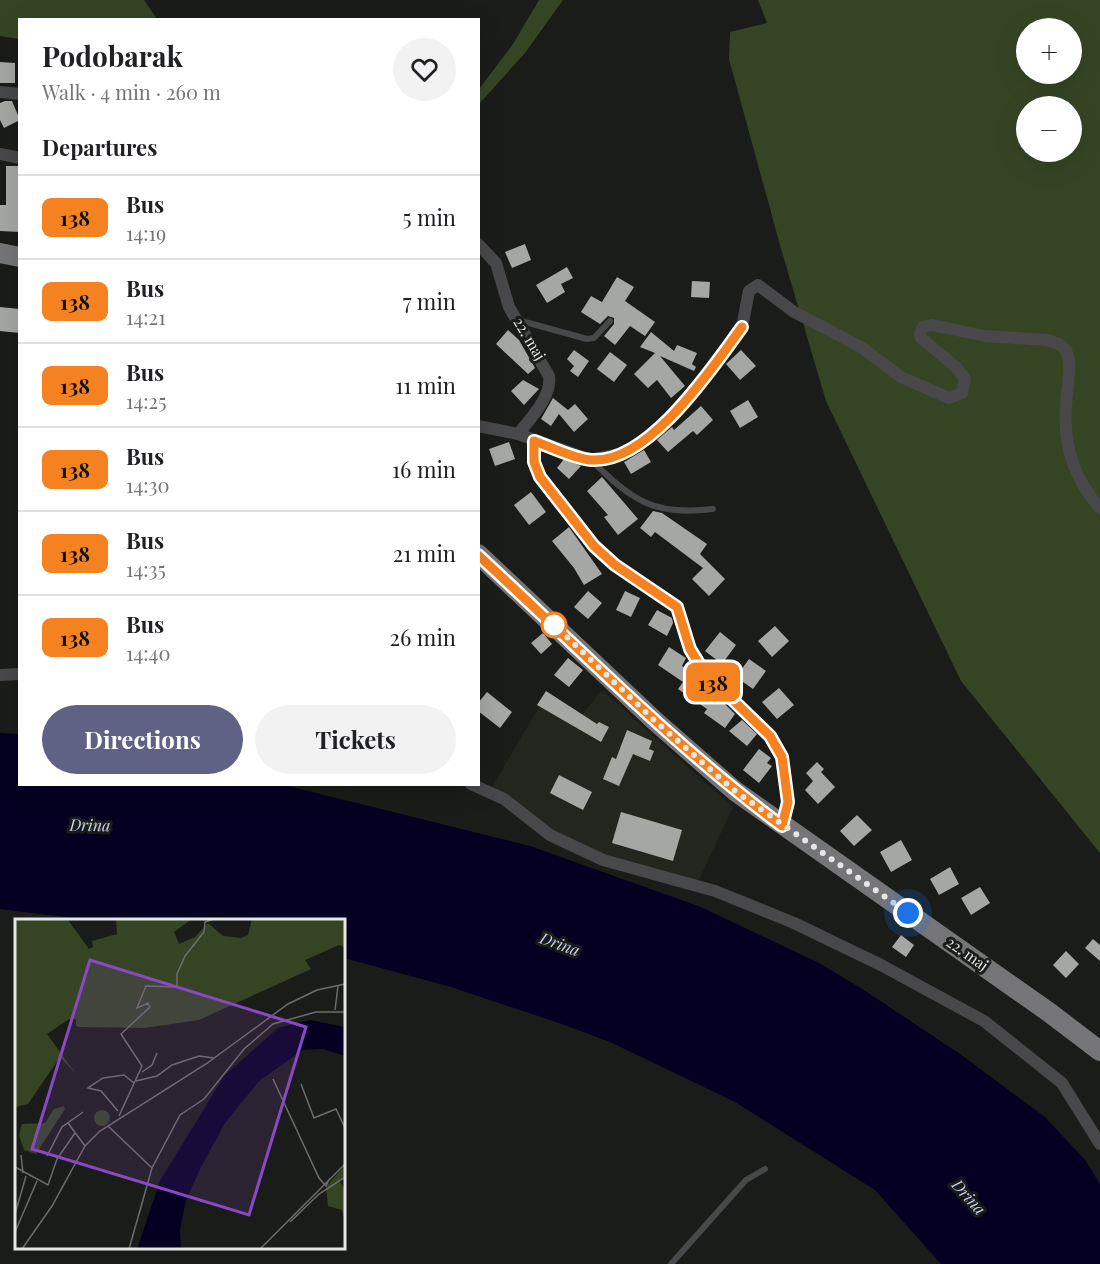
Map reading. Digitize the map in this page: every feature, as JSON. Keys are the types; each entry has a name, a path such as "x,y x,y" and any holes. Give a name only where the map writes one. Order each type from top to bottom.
{"main road":[{"path":"0,253 18,257"},
{"name":"22. maj","path":"480,557 655,721 735,791 1095,1048"}],"street":[{"path":"0,92 18,94"},
{"path":"0,154 18,158"},
{"name":"22. maj","path":"480,246 496,262 510,307 546,368 550,384 535,412 518,434"},
{"path":"480,426 518,434 591,460 625,453 660,428 706,376 742,327 749,291 758,285 794,312 861,347 901,377 949,398 962,393 965,380 956,367 921,339 920,333 923,327 932,325 985,336 1047,340 1059,344 1066,350 1069,360 1065,426 1071,459 1079,481 1100,508"},
{"path":"534,441 534,462 540,477 594,546 615,565 677,607 690,649 704,672 770,736 782,757 788,802 782,826"},
{"path":"0,675 18,674"},
{"path":"475,786 504,799 549,835 603,860 715,891 794,922 881,965 984,1021 1062,1083 1100,1144"}],"lane":[{"path":"518,320 587,339 594,338 610,321"},
{"path":"591,460 628,495 645,502 682,513 713,509"},
{"path":"671,1264 746,1180 765,1169"}],"shaded area":[{"path":"602,690 733,807 698,882 612,859 560,835 492,787 542,702 575,723"}],"green space":[{"path":"0,0 144,0 156,18 18,18 18,39 0,36"},
{"path":"539,0 563,0 525,53 480,103 480,88 513,44"},
{"path":"758,0 1100,0 1100,853 961,681 826,401 729,59 730,32 767,23"}],"water":[{"name":"Drina","path":"0,733 18,734 18,786 288,786 530,846 701,907 819,963 960,1054 1045,1117 1085,1160 1100,1184 1100,1264 941,1264 875,1190 735,1102 610,1042 559,1023 451,987 345,958 345,919 81,919 0,909"}],"building":[{"path":"0,62 15,63 15,83 0,83"},
{"path":"12,101 18,121 4,128 0,120 0,103"},
{"path":"6,166 18,166 18,232 0,231 0,205 6,205"},
{"path":"525,244 531,260 512,268 505,252"},
{"path":"567,267 573,278 561,284 565,292 547,303 536,285"},
{"path":"617,277 634,287 625,301 655,322 645,336 630,326 615,345 604,336 614,324 614,318 608,316 600,324 581,312 591,296 602,302"},
{"path":"692,281 710,282 709,298 691,297"},
{"path":"0,307 18,309 18,333 0,331"},
{"path":"508,330 519,340 535,368 528,374 496,344"},
{"path":"651,332 674,351 677,345 697,353 692,364 696,367 694,371 660,356 685,386 671,398 657,380 648,388 634,374 655,353 640,347"},
{"path":"574,350 589,361 578,377 570,371 574,366 567,359"},
{"path":"741,350 756,366 740,380 726,364"},
{"path":"610,352 627,365 614,382 597,369"},
{"path":"523,380 539,389 524,405 511,391"},
{"path":"553,398 568,410 575,404 588,419 574,432 559,414 551,426 541,419"},
{"path":"748,400 758,417 740,428 730,411"},
{"path":"701,406 713,420 697,435 693,431 668,452 657,440 672,427 674,430"},
{"path":"509,442 515,459 495,466 489,449"},
{"path":"644,450 651,462 631,474 624,462"},
{"path":"564,459 581,466 569,479 557,468"},
{"path":"602,477 638,519 618,535 604,517 608,515 587,491"},
{"path":"531,492 546,512 529,525 514,505"},
{"path":"653,511 662,513 707,544 700,554 725,579 709,596 692,579 703,568 655,532 651,537 640,528"},
{"path":"569,527 602,574 584,585 574,568 552,541"},
{"path":"588,591 602,603 588,619 574,607"},
{"path":"625,591 640,598 631,617 616,610"},
{"path":"657,610 672,618 673,623 667,636 648,625"},
{"path":"775,626 789,641 772,657 758,641"},
{"path":"720,632 736,645 722,664 705,651"},
{"path":"543,633 552,644 541,654 531,643"},
{"path":"669,647 686,658 682,666 696,675 735,714 725,728 704,713 707,709 678,689 683,682 658,665"},
{"path":"568,658 583,670 569,687 554,675"},
{"path":"749,659 766,671 753,689 736,677"},
{"path":"779,688 794,705 777,719 762,702"},
{"path":"546,691 597,724 599,722 609,727 601,742 537,705"},
{"path":"487,692 512,712 500,728 480,713 480,701"},
{"path":"742,720 757,734 747,746 729,731"},
{"path":"627,730 652,741 649,749 654,751 650,761 633,754 619,786 603,779 612,757 616,759"},
{"path":"759,749 771,758 767,763 772,766 759,783 743,770"},
{"path":"817,762 824,769 821,772 835,787 818,804 805,790 813,781 806,773"},
{"path":"559,775 592,792 583,810 550,793"},
{"path":"621,812 682,830 673,861 612,843"},
{"path":"857,815 872,830 854,846 840,831"},
{"path":"901,840 912,860 891,872 880,852"},
{"path":"950,867 959,884 939,895 930,879"},
{"path":"980,887 990,903 971,915 961,898"},
{"path":"901,935 914,945 906,957 892,947"},
{"path":"1093,939 1100,945 1100,961 1085,948"},
{"path":"1066,951 1079,964 1066,978 1053,965"}],"bus line":[{"name":"138","path":"480,557 655,721 735,791 782,826 788,802 782,757 770,736 704,672 690,649 677,607 615,565 594,546 540,477 534,462 534,441 591,460 625,453 640,444 676,411 706,376 742,327"}],"route":[{"path":"554,625 549,620 655,721 735,791 908,913"}]}
